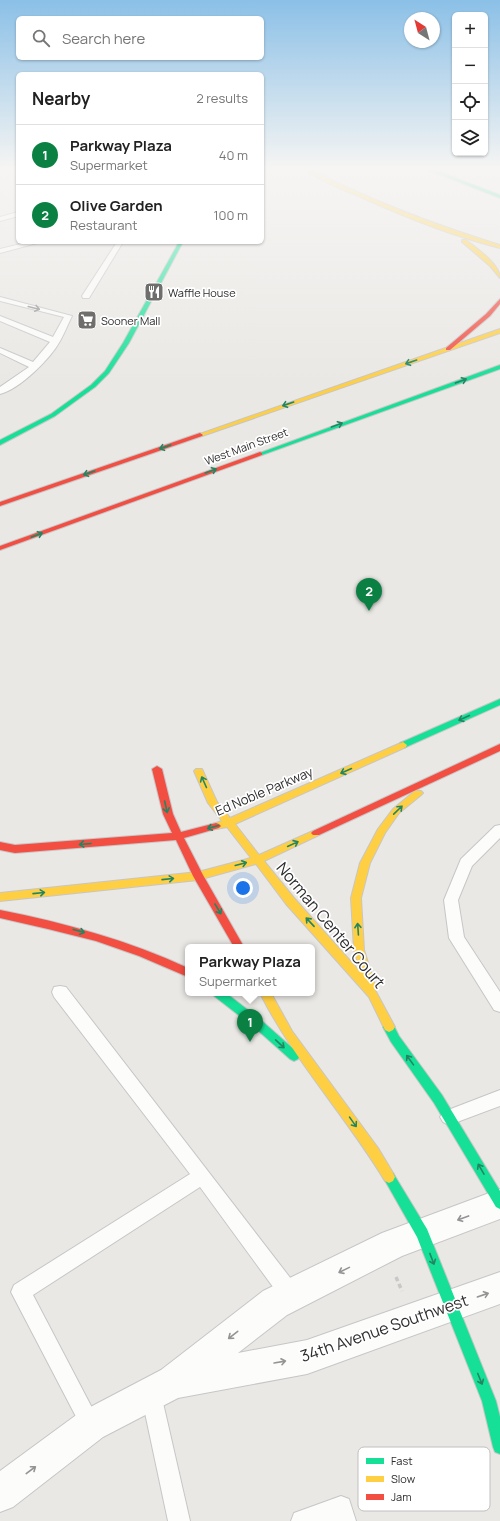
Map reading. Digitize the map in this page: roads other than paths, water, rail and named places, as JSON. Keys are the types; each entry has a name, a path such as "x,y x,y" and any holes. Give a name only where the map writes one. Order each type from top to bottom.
{"main road":[{"path":"464,241 468,247 492,264 500,276"},
{"path":"480,241 500,247"},
{"path":"0,443 53,415 93,386 107,372 126,343 180,244"},
{"path":"448,349 488,315 500,301"},
{"name":"West Main Street","path":"0,504 500,331"},
{"name":"West Main Street","path":"0,548 499,367"},
{"name":"Ed Noble Parkway","path":"0,846 15,849 178,836 229,823 500,702"},
{"path":"0,897 198,876 258,860 500,747"},
{"path":"157,769 168,814 178,836 198,876 237,944"},
{"name":"Norman Center Court","path":"199,770 213,803 290,901 373,994 395,1039 449,1117 500,1204"},
{"path":"373,994 359,950 356,898 365,863 382,831 396,811 443,773"},
{"path":"0,914 63,927 130,945 162,958 185,971"},
{"path":"222,996 258,1024 330,1090"},
{"path":"267,996 288,1034 374,1152 422,1233 489,1401 500,1447"}],"street":[{"name":"34th Avenue Southwest","path":"0,1494 91,1425 162,1387 275,1303 393,1244 500,1204"},
{"name":"34th Avenue Southwest","path":"162,1387 307,1357 500,1288"}],"lane":[{"path":"0,252 30,244"},
{"path":"86,296 119,244"},
{"path":"0,299 68,316 56,341 44,357 10,385 0,390"},
{"path":"0,318 56,341"},
{"path":"0,350 34,366"},
{"path":"500,830 466,863 451,900 457,938 495,986 500,1005"},
{"path":"60,992 202,1176 291,1295"},
{"path":"449,1117 500,1098"},
{"path":"91,1425 21,1292 202,1176"},
{"path":"162,1387 179,1521"},
{"path":"302,1521 341,1507 345,1521"}],"place":[{"name":"Waffle House","path":"154,292"},
{"name":"Sooner Mall","path":"87,320"},
{"name":"Olive Garden","path":"369,611"},
{"name":"Parkway Plaza","path":"250,1042"}]}
